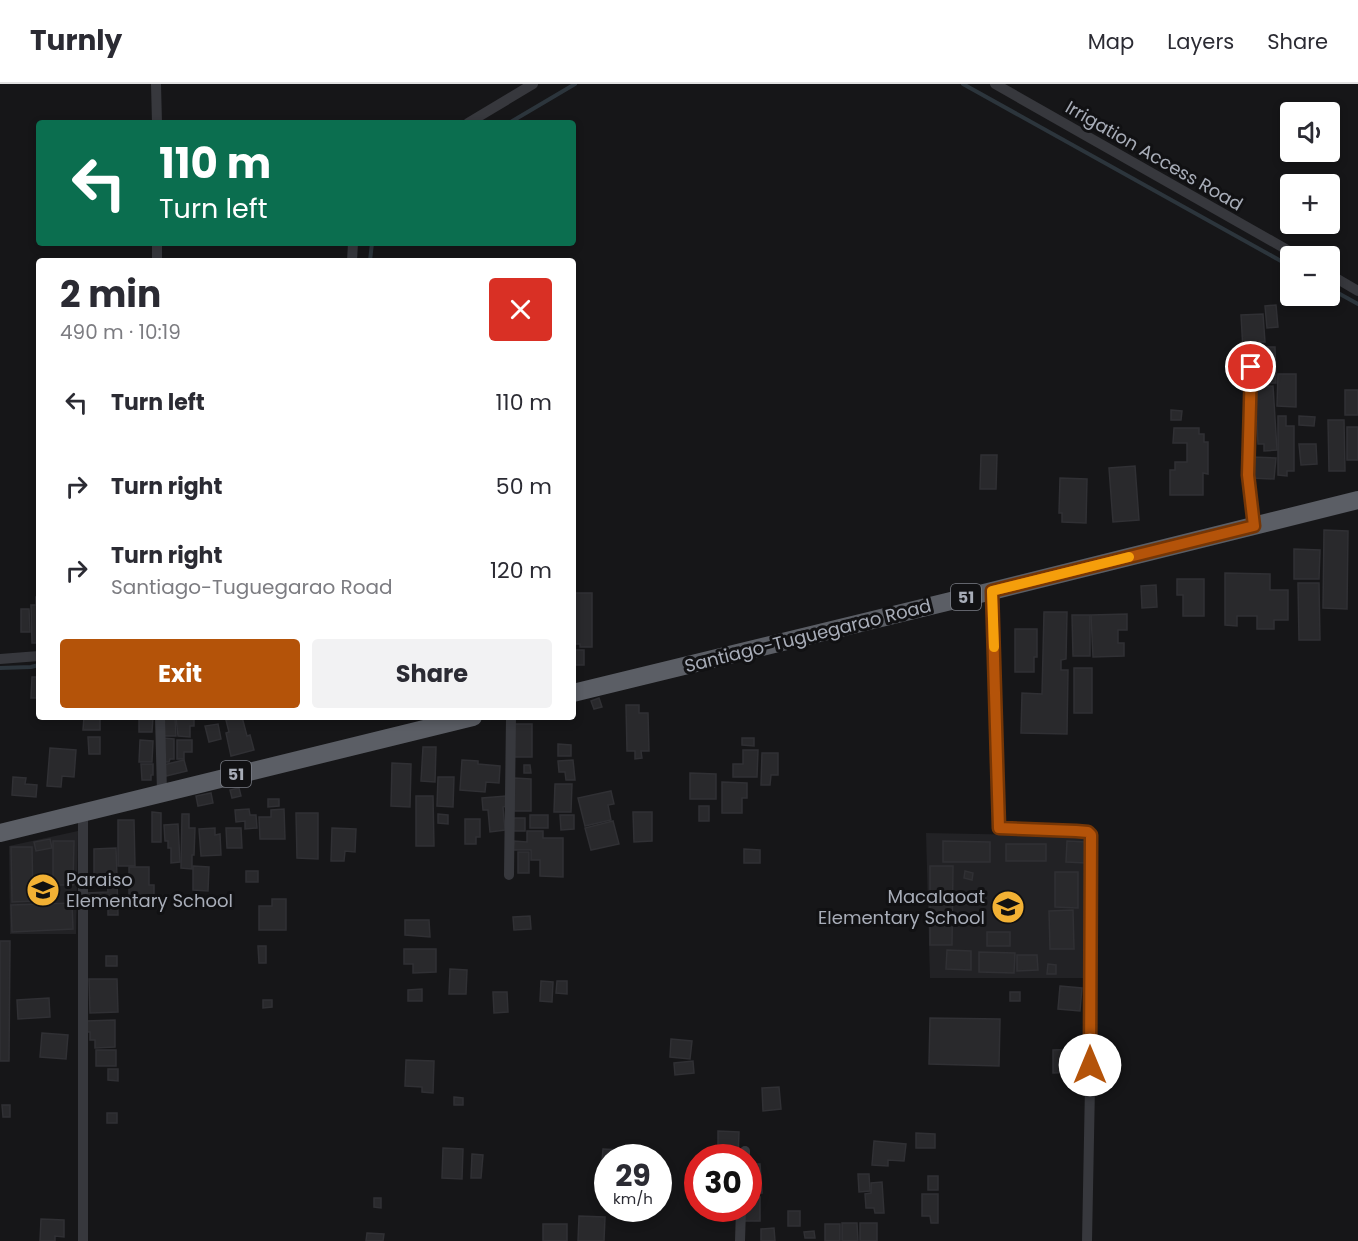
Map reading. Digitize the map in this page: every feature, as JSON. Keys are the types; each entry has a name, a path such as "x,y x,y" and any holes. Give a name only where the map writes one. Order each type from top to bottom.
{"highway":[{"name":"Santiago-Tuguegarao Road","path":"576,692 1358,500"},
{"name":"51","path":"0,833 461,720"}],"street":[{"path":"156,84 157,120"},
{"path":"473,120 533,84"},
{"name":"Irrigation Access Road","path":"995,84 1280,246"},
{"path":"1340,280 1358,291"},
{"path":"1251,367 1248,475 1254,526"},
{"path":"992,591 999,828 1076,831 1088,832 1091,835 1087,1241"},
{"path":"0,659 36,656"},
{"path":"160,720 162,792"},
{"path":"509,875 511,720"},
{"path":"83,813 83,1241"},
{"path":"740,1241 741,1222"}],"shaded area":[{"name":"Paraiso Elementary School","path":"78,831 76,934 10,934 9,846"},
{"name":"Macalaoat Elementary School","path":"926,833 1089,836 1088,978 930,978"}],"building":[{"path":"1276,305 1278,327 1267,328 1265,306"},
{"path":"1263,314 1265,342 1260,342 1260,349 1243,350 1241,315"},
{"path":"1267,347 1275,347 1276,383 1262,383 1262,364 1268,364"},
{"path":"1278,374 1296,374 1296,407 1277,406"},
{"path":"1273,386 1277,450 1264,451 1264,444 1258,444 1255,387"},
{"path":"1345,390 1358,390 1358,415 1345,415"},
{"path":"1171,410 1182,411 1181,420 1171,420"},
{"path":"1278,416 1286,416 1286,426 1294,426 1294,471 1287,471 1287,476 1278,475"},
{"path":"1299,416 1315,417 1314,426 1299,425"},
{"path":"1328,420 1344,420 1345,471 1329,471"},
{"path":"1347,427 1358,427 1358,460 1347,460"},
{"path":"1174,428 1199,428 1199,434 1204,434 1204,442 1208,442 1208,474 1203,473 1203,495 1170,495 1170,470 1175,470 1175,462 1187,462 1187,443 1173,443"},
{"path":"1299,444 1316,444 1317,464 1301,465"},
{"path":"981,455 997,455 996,489 980,489"},
{"path":"1252,457 1276,458 1274,479 1251,478"},
{"path":"1135,466 1139,520 1113,522 1109,468"},
{"path":"1060,478 1087,479 1086,523 1062,522 1062,513 1059,513"},
{"path":"1324,530 1348,531 1347,609 1323,608"},
{"path":"1294,549 1320,550 1319,579 1294,579"},
{"path":"1225,573 1270,574 1270,590 1288,590 1288,620 1274,620 1274,629 1257,629 1257,616 1237,616 1237,626 1225,625"},
{"path":"1177,579 1204,579 1204,616 1183,616 1183,595 1177,595"},
{"path":"1298,583 1319,583 1320,640 1299,640"},
{"path":"1156,585 1157,607 1142,608 1141,586"},
{"path":"576,593 592,593 592,647 580,647 580,644 576,644"},
{"path":"31,605 36,605 36,643 32,643"},
{"path":"21,609 29,609 30,632 21,632"},
{"path":"1044,612 1067,612 1066,659 1061,660 1061,670 1068,670 1067,734 1021,733 1022,693 1042,694"},
{"path":"1127,614 1127,630 1118,630 1118,643 1124,643 1124,656 1093,657 1091,615"},
{"path":"1072,615 1090,615 1090,656 1073,656"},
{"path":"1015,629 1037,629 1037,657 1034,657 1034,672 1015,672"},
{"path":"576,650 584,650 584,665 576,665"},
{"path":"1074,668 1092,668 1092,713 1074,713"},
{"path":"32,677 36,677 36,698 31,698"},
{"path":"599,698 602,707 594,709 591,701"},
{"path":"626,705 639,705 639,713 648,713 649,751 641,751 642,758 635,759 635,751 627,751"},
{"path":"84,720 100,720 100,730 83,730"},
{"path":"139,720 153,720 152,732 139,732"},
{"path":"162,720 175,720 176,736 161,736"},
{"path":"176,720 194,720 194,726 190,726 190,737 178,736"},
{"path":"226,720 243,720 254,750 231,756 226,733 229,732"},
{"path":"218,724 221,739 209,742 205,726"},
{"path":"514,724 532,724 532,757 514,757"},
{"path":"88,737 100,737 100,754 89,754"},
{"path":"163,738 174,739 174,759 170,759 169,762 163,762"},
{"path":"742,738 754,738 754,746 742,745"},
{"path":"140,740 153,741 152,762 139,762"},
{"path":"177,740 192,740 192,752 184,752 184,759 177,759"},
{"path":"558,744 571,745 571,756 558,756"},
{"path":"423,747 436,747 435,782 421,781"},
{"path":"50,748 76,750 74,777 62,776 61,787 47,786"},
{"path":"743,750 758,750 757,777 733,777 733,764 743,764"},
{"path":"762,753 778,753 778,775 771,775 770,785 761,785"},
{"path":"184,760 187,771 166,776 163,765"},
{"path":"462,760 500,766 499,783 486,782 485,792 460,790"},
{"path":"573,760 575,780 566,780 565,772 559,772 558,761"},
{"path":"392,763 411,764 410,807 391,806"},
{"path":"141,764 153,764 151,780 142,780"},
{"path":"524,765 530,765 531,773 524,773"},
{"path":"690,773 716,774 716,799 690,799"},
{"path":"13,777 26,778 25,784 37,785 36,797 12,795"},
{"path":"438,777 454,777 453,807 437,806"},
{"path":"514,778 531,779 531,811 514,811"},
{"path":"722,782 747,783 747,798 742,798 742,813 722,813"},
{"path":"555,784 572,784 571,812 554,812"},
{"path":"239,788 241,796 232,798 230,790"},
{"path":"611,791 614,804 608,805 611,820 585,826 578,798"},
{"path":"211,793 213,803 198,806 196,796"},
{"path":"416,796 433,796 434,846 416,846"},
{"path":"506,796 507,806 503,807 505,830 490,832 488,810 483,810 482,798"},
{"path":"268,799 279,799 279,806 268,807"},
{"path":"699,806 709,806 709,821 699,821"},
{"path":"249,809 250,815 256,815 257,828 245,829 245,821 236,822 235,810"},
{"path":"284,809 285,839 260,839 259,817 271,817 271,810"},
{"path":"152,812 161,813 161,842 152,842"},
{"path":"633,812 652,812 652,841 634,842"},
{"path":"296,813 318,813 318,859 297,858"},
{"path":"182,814 189,814 189,828 195,828 192,869 181,868"},
{"path":"438,814 448,815 448,824 438,823"},
{"path":"530,815 548,815 548,828 530,828"},
{"path":"560,815 574,815 574,829 561,830"},
{"path":"511,818 525,818 525,831 512,831"},
{"path":"465,819 480,819 480,837 476,837 476,844 465,844"},
{"path":"118,820 134,820 135,866 118,866"},
{"path":"613,821 619,844 591,850 585,828"},
{"path":"178,824 180,862 171,863 171,848 168,848 168,841 165,841 164,825"},
{"path":"215,828 215,835 220,834 221,855 201,856 199,829"},
{"path":"226,828 241,828 242,848 227,848"},
{"path":"332,828 356,829 355,852 345,851 344,861 331,861"},
{"path":"527,831 543,831 543,838 563,838 563,877 540,876 540,860 531,860 531,850 513,850 514,841 527,842"},
{"path":"50,839 52,848 36,851 34,842"},
{"path":"53,841 74,841 73,885 53,885"},
{"path":"943,841 990,842 990,862 943,862"},
{"path":"1067,841 1086,842 1086,863 1066,862"},
{"path":"1006,844 1046,844 1046,861 1006,861"},
{"path":"11,847 32,847 33,901 12,902"},
{"path":"116,848 117,877 94,877 94,849"},
{"path":"744,849 760,850 760,863 744,863"},
{"path":"518,852 529,852 529,873 518,873"},
{"path":"193,866 209,867 208,891 193,890"},
{"path":"930,866 953,866 952,945 930,945"},
{"path":"129,867 149,867 149,885 154,885 154,898 129,901"},
{"path":"246,871 258,871 258,882 246,882"},
{"path":"965,871 973,873 972,880 964,878"},
{"path":"1055,872 1078,872 1078,908 1055,907"},
{"path":"107,880 117,880 118,915 108,915 108,907 88,908 87,893 108,892"},
{"path":"272,899 286,899 286,930 259,930 259,906 272,906"},
{"path":"72,903 73,929 12,932 11,905"},
{"path":"1073,910 1074,949 1050,949 1049,911"},
{"path":"530,916 531,929 514,930 513,917"},
{"path":"405,920 429,920 430,937 405,935"},
{"path":"987,932 1010,932 1010,946 987,946"},
{"path":"0,941 10,941 9,1061 0,1061"},
{"path":"258,946 266,946 266,963 259,963"},
{"path":"404,949 436,949 436,972 413,973 413,964 404,964"},
{"path":"947,950 971,951 971,970 946,969"},
{"path":"979,952 1015,953 1014,973 979,972"},
{"path":"1017,955 1037,955 1038,970 1017,971"},
{"path":"106,956 117,956 117,966 106,966"},
{"path":"1048,964 1056,965 1056,974 1047,974"},
{"path":"450,969 467,970 466,994 449,994"},
{"path":"89,979 117,979 118,1012 90,1013"},
{"path":"541,981 553,982 552,1002 540,1001"},
{"path":"557,981 567,981 567,994 556,993"},
{"path":"1060,986 1082,988 1080,1011 1058,1009"},
{"path":"422,989 422,1001 408,1001 408,990"},
{"path":"493,992 507,992 508,1012 494,1013"},
{"path":"1010,992 1020,992 1020,1001 1010,1001"},
{"path":"49,998 50,1017 18,1019 17,1000"},
{"path":"263,1000 272,1000 272,1007 263,1008"},
{"path":"930,1018 1000,1019 999,1066 929,1064"},
{"path":"115,1020 115,1047 95,1048 95,1040 90,1040 90,1032 87,1032 86,1021"},
{"path":"42,1033 68,1035 66,1059 40,1057"},
{"path":"671,1039 692,1041 690,1059 670,1057"},
{"path":"1079,1049 1080,1072 1053,1073 1053,1050"},
{"path":"96,1050 116,1050 116,1066 96,1066"},
{"path":"406,1060 434,1061 433,1093 422,1092 422,1087 405,1086"},
{"path":"693,1061 694,1073 675,1075 674,1063"},
{"path":"108,1069 118,1069 118,1081 108,1080"},
{"path":"779,1087 781,1109 763,1111 762,1088"},
{"path":"454,1097 463,1098 463,1105 454,1105"},
{"path":"2,1105 10,1105 10,1117 3,1117"},
{"path":"107,1113 117,1113 117,1123 107,1123"},
{"path":"718,1131 739,1132 739,1144 718,1144"},
{"path":"916,1133 935,1134 935,1148 916,1148"},
{"path":"874,1141 906,1144 904,1161 888,1160 888,1166 872,1165"},
{"path":"443,1148 463,1149 462,1179 442,1178"},
{"path":"472,1154 483,1155 481,1178 471,1178"},
{"path":"858,1174 869,1174 870,1191 859,1192"},
{"path":"928,1176 938,1176 938,1190 928,1190"},
{"path":"882,1182 884,1213 875,1213 874,1208 866,1208 865,1194 871,1193 871,1183"},
{"path":"922,1194 938,1194 938,1223 931,1223 930,1216 922,1216"},
{"path":"374,1198 381,1198 381,1208 374,1207"},
{"path":"788,1211 800,1211 800,1226 788,1226"},
{"path":"579,1216 594,1217 594,1222 605,1222 604,1241 578,1241"},
{"path":"41,1219 64,1220 64,1237 55,1236 55,1241 40,1241"},
{"path":"842,1223 857,1223 858,1241 842,1241"},
{"path":"860,1223 877,1223 877,1241 860,1241"},
{"path":"543,1224 567,1224 567,1241 543,1241"},
{"path":"825,1224 840,1224 840,1241 825,1241"},
{"path":"774,1228 775,1241 761,1241 761,1229"},
{"path":"814,1231 815,1238 805,1238 804,1232"},
{"path":"367,1233 384,1234 383,1241 366,1241"}],"waterway":[{"path":"514,120 575,84"},
{"path":"963,84 1280,260"},
{"path":"370,258 372,246"},
{"path":"1340,294 1358,304"},
{"path":"0,668 36,666"}],"slow traffic":[{"path":"994,647 992,591 1129,557"}],"place":[{"name":"Paraiso Elementary School","path":"43,890"},
{"name":"Macalaoat Elementary School","path":"1008,907"}],"route":[{"path":"1090,1065 1091,835 1088,832 1076,831 999,828 992,591 1254,526 1248,475 1251,367"}]}
